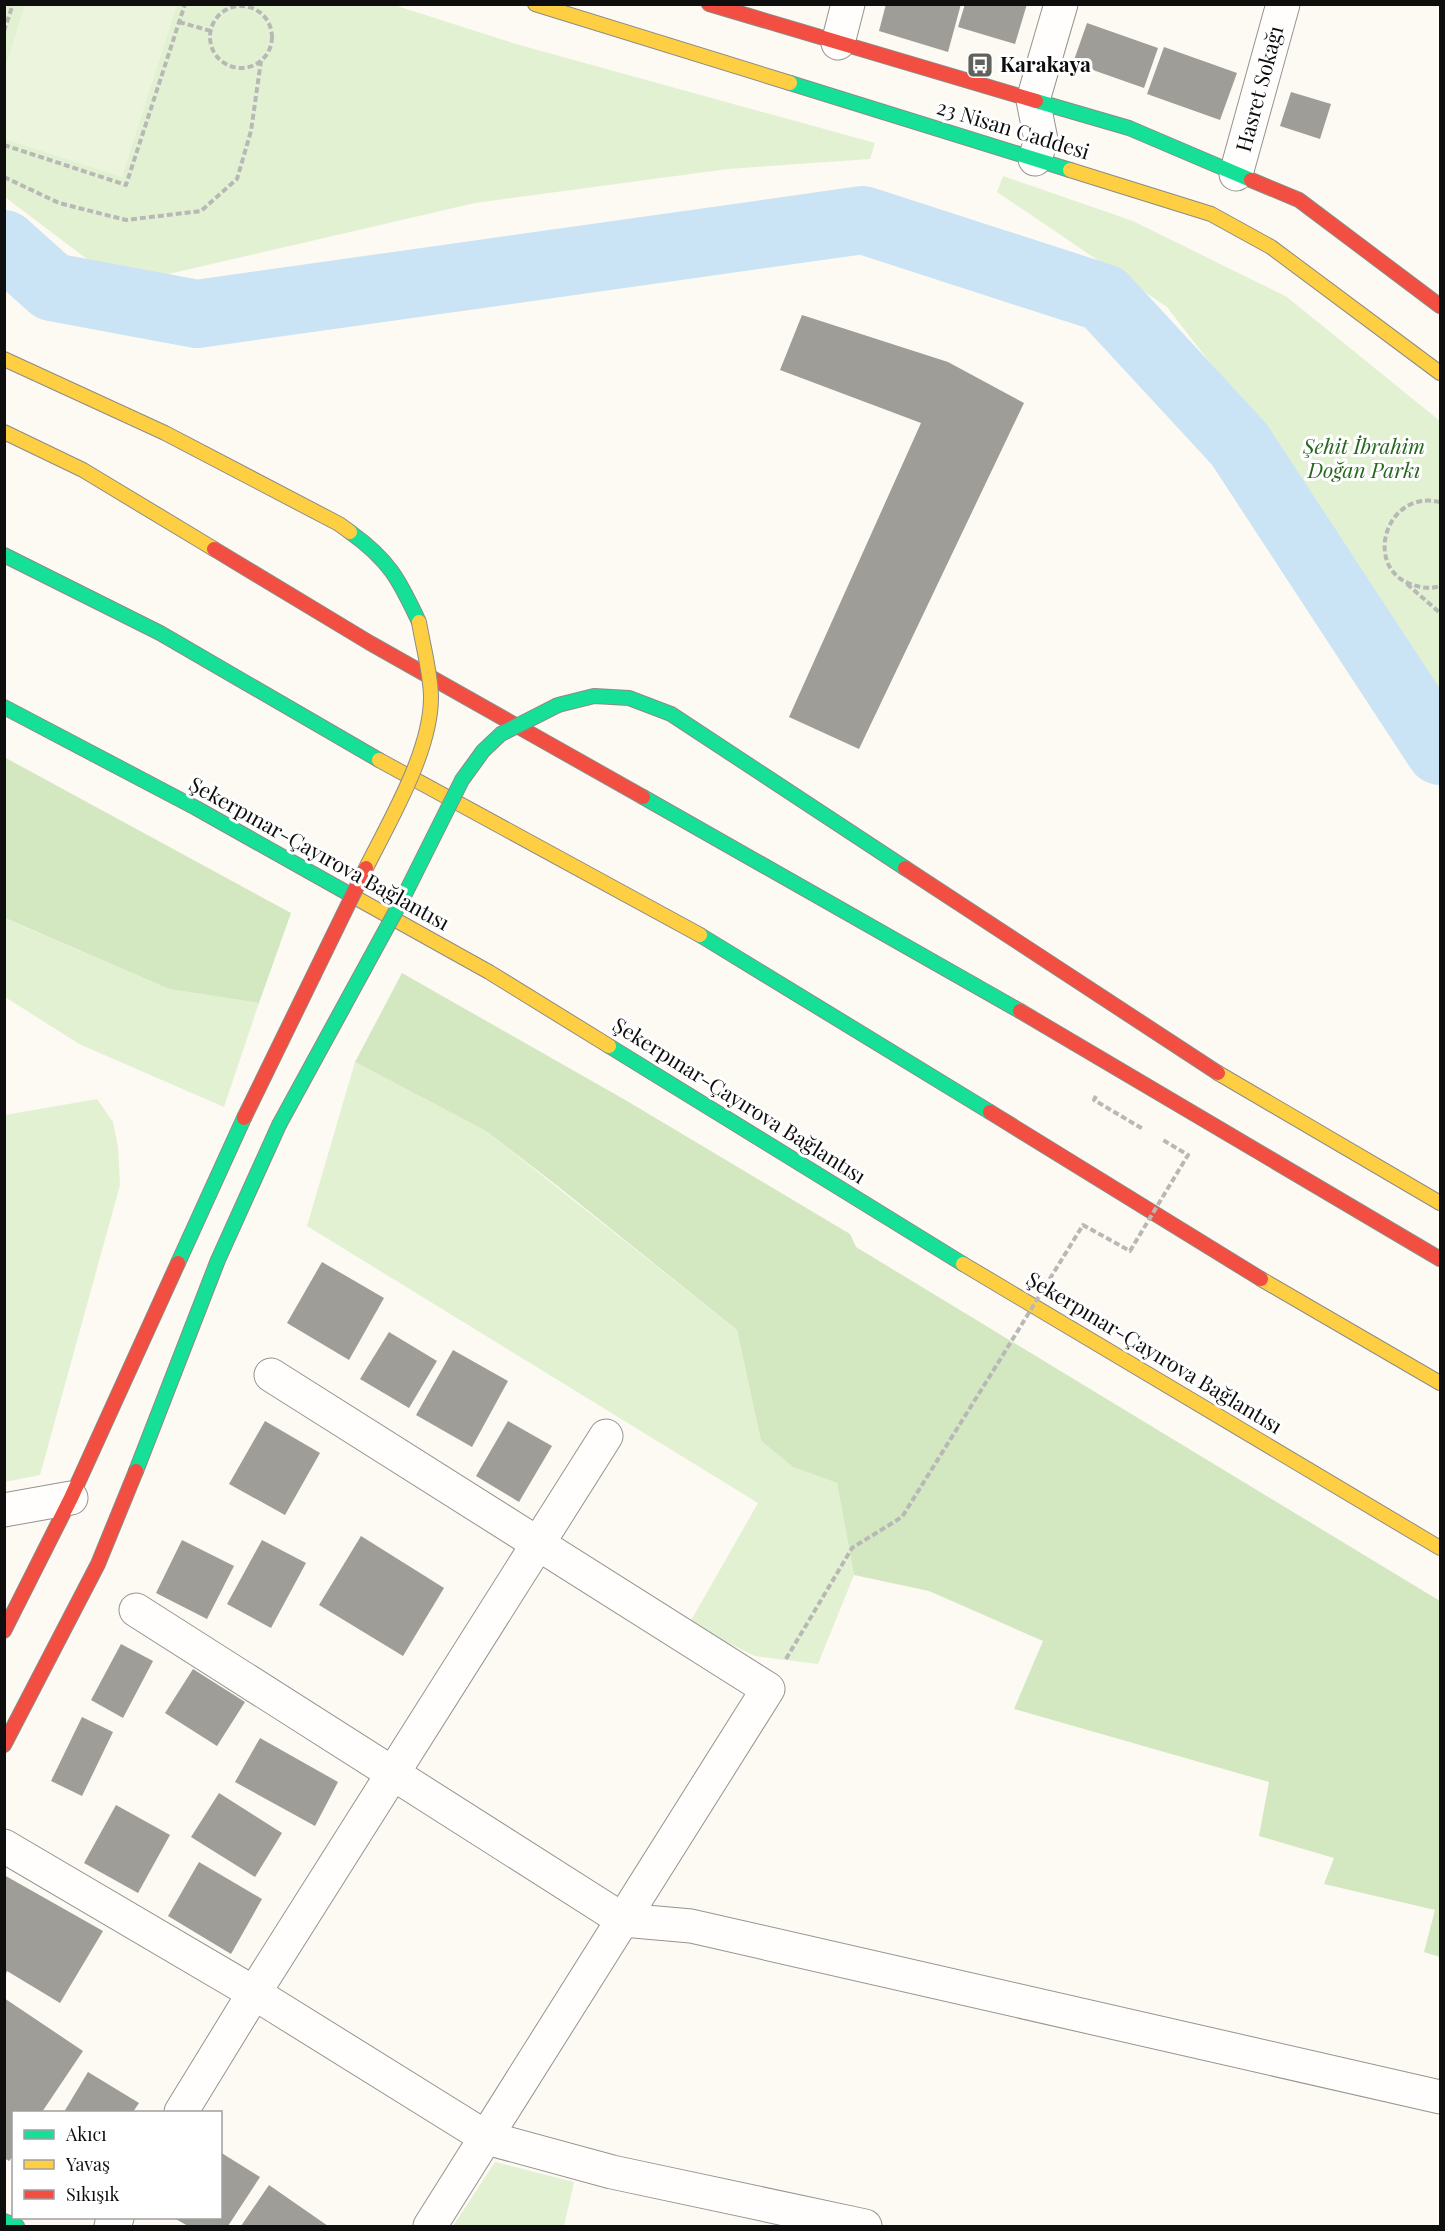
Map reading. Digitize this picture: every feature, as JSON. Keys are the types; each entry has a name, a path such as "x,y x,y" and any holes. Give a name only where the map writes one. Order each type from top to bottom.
{"main road":[{"name":"23 Nisan Caddesi","path":"535,4 1211,214 1271,247 1440,373"},
{"name":"23 Nisan Caddesi","path":"709,4 1129,128 1299,200 1440,306"},
{"path":"4,359 165,433 339,524 375,550 400,581 419,622 431,696 426,731 416,766 244,1118 72,1498 4,1631"},
{"path":"4,432 83,470 370,643 988,992 1440,1258"},
{"path":"4,555 160,633 360,750 692,930 1261,1278 1440,1383"},
{"path":"4,1745 98,1564 218,1260 279,1125 403,898 462,780 483,751 501,734 558,705 594,696 629,698 671,714 1206,1066 1440,1203"},
{"name":"Şekerpınar-Çayırova Bağlantısı","path":"4,707 196,808 489,972 939,1248 1440,1548"},
{"path":"4,2221 17,2226"}],"street":[{"path":"838,42 848,4"},
{"path":"1035,159 1041,140 1033,100 1060,4"},
{"name":"Hasret Sokağı","path":"1236,174 1283,4"},
{"path":"271,1375 768,1689 430,2226"},
{"path":"182,2111 606,1436"},
{"path":"4,1510 72,1498"},
{"path":"136,1610 623,1920 691,1926 1440,2097"},
{"path":"4,1846 254,1993 487,2138 612,2172 865,2226"}],"path":[{"path":"4,31 13,4"},
{"path":"4,145 126,185 185,4"},
{"path":"250,6 266,19 271,29 270,50 261,61 247,68 237,68 219,59 210,41 211,31 221,14 229,9 250,6"},
{"path":"179,22 211,31"},
{"path":"4,177 59,203 126,220 201,211 237,179 251,131 261,61"},
{"path":"1440,502 1430,500 1415,502 1402,508 1392,519 1385,533 1384,548 1388,563 1397,575 1440,614"},
{"path":"1397,575 1409,584 1422,588 1440,586"},
{"path":"768,1689 852,1548 902,1516 1083,1225 1130,1251 1188,1155 1094,1101"}],"green space":[{"path":"4,5 394,5 516,44 875,143 870,159 728,169 475,203 121,285 5,197"},
{"path":"25,5 177,5 122,177 5,139 5,68"},
{"name":"Şehit İbrahim Doğan Parkı","path":"1003,176 1133,221 1287,297 1440,421 1440,719 1349,591 1251,416 1167,307 997,192"},
{"path":"4,757 291,913 259,1003 169,989 5,918"},
{"path":"4,918 169,989 259,1003 224,1107 79,1044 5,997"},
{"path":"402,973 627,1101 850,1234 856,1247 1440,1601 1440,1957 1424,1952 1435,1910 1324,1884 1334,1858 1259,1836 1269,1782 1014,1709 1043,1641 929,1591 854,1575 837,1483 793,1467 761,1441 737,1330 486,1131 355,1062"},
{"path":"355,1062 486,1131 737,1330 761,1441 793,1467 837,1483 854,1575 818,1664 755,1656 689,1624 758,1503 307,1226"},
{"path":"97,1099 113,1122 118,1147 120,1185 40,1475 5,1482 5,1115"},
{"path":"495,2162 574,2182 564,2226 453,2226"}],"building":[{"path":"886,4 961,4 948,52 879,31"},
{"path":"965,4 1027,4 1015,44 958,27"},
{"path":"1087,23 1158,48 1144,88 1073,63"},
{"path":"1164,47 1237,73 1220,120 1147,94"},
{"path":"1291,92 1331,104 1320,139 1280,126"},
{"path":"802,315 948,362 1024,403 859,749 789,717 921,423 780,370"},
{"path":"322,1262 384,1298 349,1360 287,1323"},
{"path":"389,1332 437,1361 409,1408 360,1379"},
{"path":"453,1350 508,1381 472,1447 416,1415"},
{"path":"265,1421 320,1453 285,1515 229,1484"},
{"path":"508,1421 552,1446 519,1502 476,1476"},
{"path":"361,1536 444,1588 403,1656 319,1605"},
{"path":"182,1540 234,1566 207,1619 156,1593"},
{"path":"262,1540 306,1563 271,1628 227,1604"},
{"path":"121,1644 153,1661 123,1718 91,1700"},
{"path":"193,1669 245,1702 217,1746 165,1713"},
{"path":"82,1717 113,1732 82,1796 51,1781"},
{"path":"260,1738 338,1782 315,1826 235,1782"},
{"path":"219,1793 282,1833 255,1877 191,1837"},
{"path":"116,1805 170,1835 138,1893 84,1863"},
{"path":"199,1862 262,1899 231,1954 168,1916"},
{"path":"4,1875 103,1931 60,2003 7,1971 4,1979"},
{"path":"4,1998 83,2051 43,2111 12,2111 12,2157 9,2161 4,2158"},
{"path":"88,2072 139,2103 134,2111 65,2111"},
{"path":"222,2153 260,2177 228,2226 188,2226 176,2219 222,2219"},
{"path":"269,2185 328,2226 241,2226"}],"waterway":[{"path":"4,244 52,287 197,314 863,220 1104,298 1239,444 1440,751"}],"traffic: fast":[{"path":"790,83 1070,170"},
{"path":"1036,101 1129,128 1251,180"},
{"path":"350,532 384,561 392,571 419,622"},
{"path":"4,555 160,633 379,760"},
{"path":"558,705 594,696 629,698 671,714 905,868"},
{"path":"279,1125 403,898 462,780 483,751 501,734 558,705"},
{"path":"4,707 196,808 358,899"},
{"path":"643,797 1020,1011"},
{"path":"700,935 990,1112"},
{"path":"609,1046 963,1264"},
{"path":"178,1263 244,1118"},
{"path":"136,1471 218,1260 279,1125"},
{"path":"4,2221 17,2226"}],"traffic: slow":[{"path":"535,4 790,83"},
{"path":"1070,170 1211,214 1271,247 1440,373"},
{"path":"4,359 165,433 339,524 350,532"},
{"path":"4,432 83,470 214,549"},
{"path":"366,868 408,784 425,738 431,695 419,622"},
{"path":"379,760 700,935"},
{"path":"358,899 489,972 609,1046"},
{"path":"1218,1073 1440,1203"},
{"path":"963,1264 1440,1548"},
{"path":"1261,1279 1440,1383"}],"traffic: jam":[{"path":"709,4 1036,101"},
{"path":"1251,180 1299,200 1440,306"},
{"path":"214,549 370,643 643,797"},
{"path":"244,1118 366,868"},
{"path":"905,868 1218,1073"},
{"path":"1020,1011 1440,1259"},
{"path":"990,1112 1261,1279"},
{"path":"4,1631 71,1498 178,1263"},
{"path":"4,1745 98,1564 136,1471"}],"place":[{"name":"Karakaya","path":"980,65"}]}
